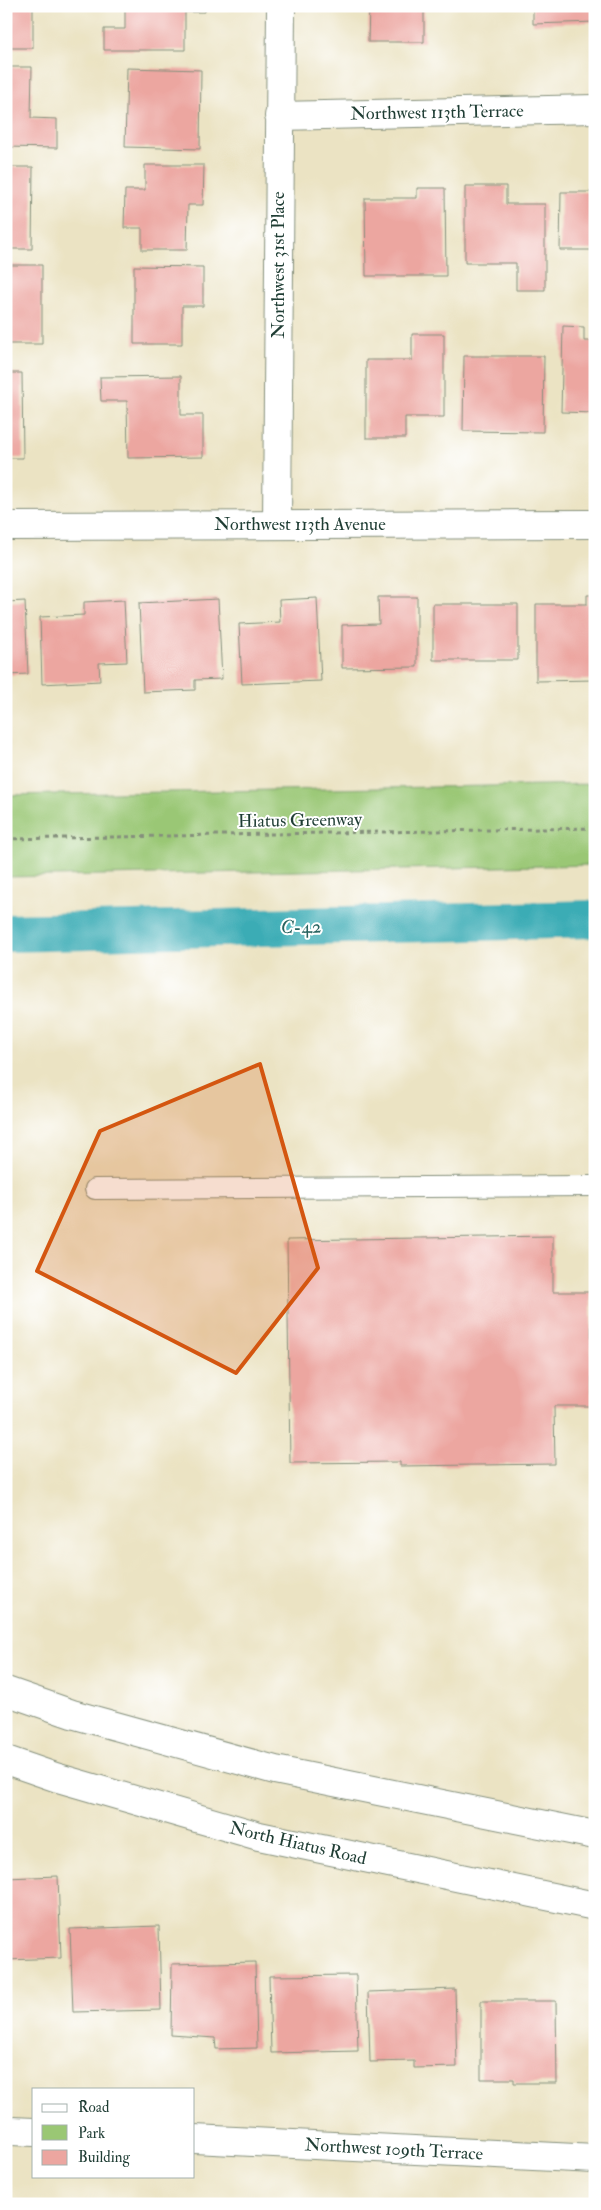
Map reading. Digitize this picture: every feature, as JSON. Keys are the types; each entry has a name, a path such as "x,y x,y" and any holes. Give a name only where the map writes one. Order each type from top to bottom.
{"street":[{"name":"Northwest 31st Place","path":"277,524 280,6"},
{"name":"Northwest 113th Terrace","path":"279,116 595,109"},
{"name":"Northwest 113th Avenue","path":"6,526 595,524"},
{"path":"6,1691 72,1714 275,1770 595,1835"},
{"name":"North Hiatus Road","path":"6,1760 55,1777 258,1836 595,1906"},
{"name":"Northwest 109th Terrace","path":"195,2139 595,2159"}],"lane":[{"path":"95,1188 595,1186"}],"path":[{"name":"Hiatus Greenway","path":"6,839 595,828"}],"highlighted area":[{"path":"260,1064 318,1268 236,1373 37,1271 100,1131"}],"green space":[{"path":"595,784 595,865 6,877 6,795"}],"building":[{"path":"6,6 33,6 33,48 6,48"},
{"path":"125,6 205,6 205,12 185,12 185,50 104,50 104,29 125,29"},
{"path":"369,6 424,6 424,42 368,42"},
{"path":"533,6 595,6 595,22 533,24"},
{"path":"6,67 32,67 31,118 57,119 57,148 6,147"},
{"path":"127,68 201,70 200,149 125,147"},
{"path":"145,165 204,165 203,205 188,205 187,250 142,250 142,228 124,228 125,190 145,190"},
{"path":"6,167 33,167 32,249 6,249"},
{"path":"465,186 506,186 506,204 545,204 545,290 516,290 516,263 465,263"},
{"path":"417,188 445,188 446,276 366,276 365,198 417,198"},
{"path":"561,192 595,192 595,250 560,250"},
{"path":"6,265 42,265 42,344 6,344"},
{"path":"134,266 203,267 203,306 182,306 182,344 134,344"},
{"path":"563,326 584,327 584,341 595,341 595,413 561,412"},
{"path":"412,334 444,334 444,417 405,417 405,438 366,438 366,360 412,360"},
{"path":"464,356 544,356 543,432 463,431"},
{"path":"6,373 22,373 23,458 6,458"},
{"path":"181,376 181,415 203,415 203,457 128,458 127,401 101,401 100,377"},
{"path":"587,595 595,595 595,680 536,681 536,604 587,604"},
{"path":"378,597 417,597 417,667 342,668 342,625 379,624"},
{"path":"317,598 321,681 242,684 239,624 280,622 279,600"},
{"path":"218,599 222,679 195,680 195,690 143,692 139,603"},
{"path":"124,600 127,662 99,663 100,681 42,684 40,617 84,615 84,602"},
{"path":"25,601 28,674 6,675 6,602"},
{"path":"433,604 518,604 518,660 433,660"},
{"path":"553,1236 553,1292 591,1292 592,1406 554,1406 555,1464 400,1466 400,1462 290,1463 287,1240"},
{"path":"58,1876 61,1958 6,1960 6,1878"},
{"path":"159,1926 161,2010 73,2012 70,1929"},
{"path":"255,1962 257,2048 216,2049 215,2038 171,2035 172,1964"},
{"path":"356,1975 358,2051 271,2053 269,1976"},
{"path":"455,1989 457,2067 414,2068 414,2061 370,2062 368,1992"},
{"path":"481,2001 556,2001 557,2083 514,2083 514,2079 481,2079"}],"waterway":[{"name":"C-42","path":"6,933 595,919"}]}
